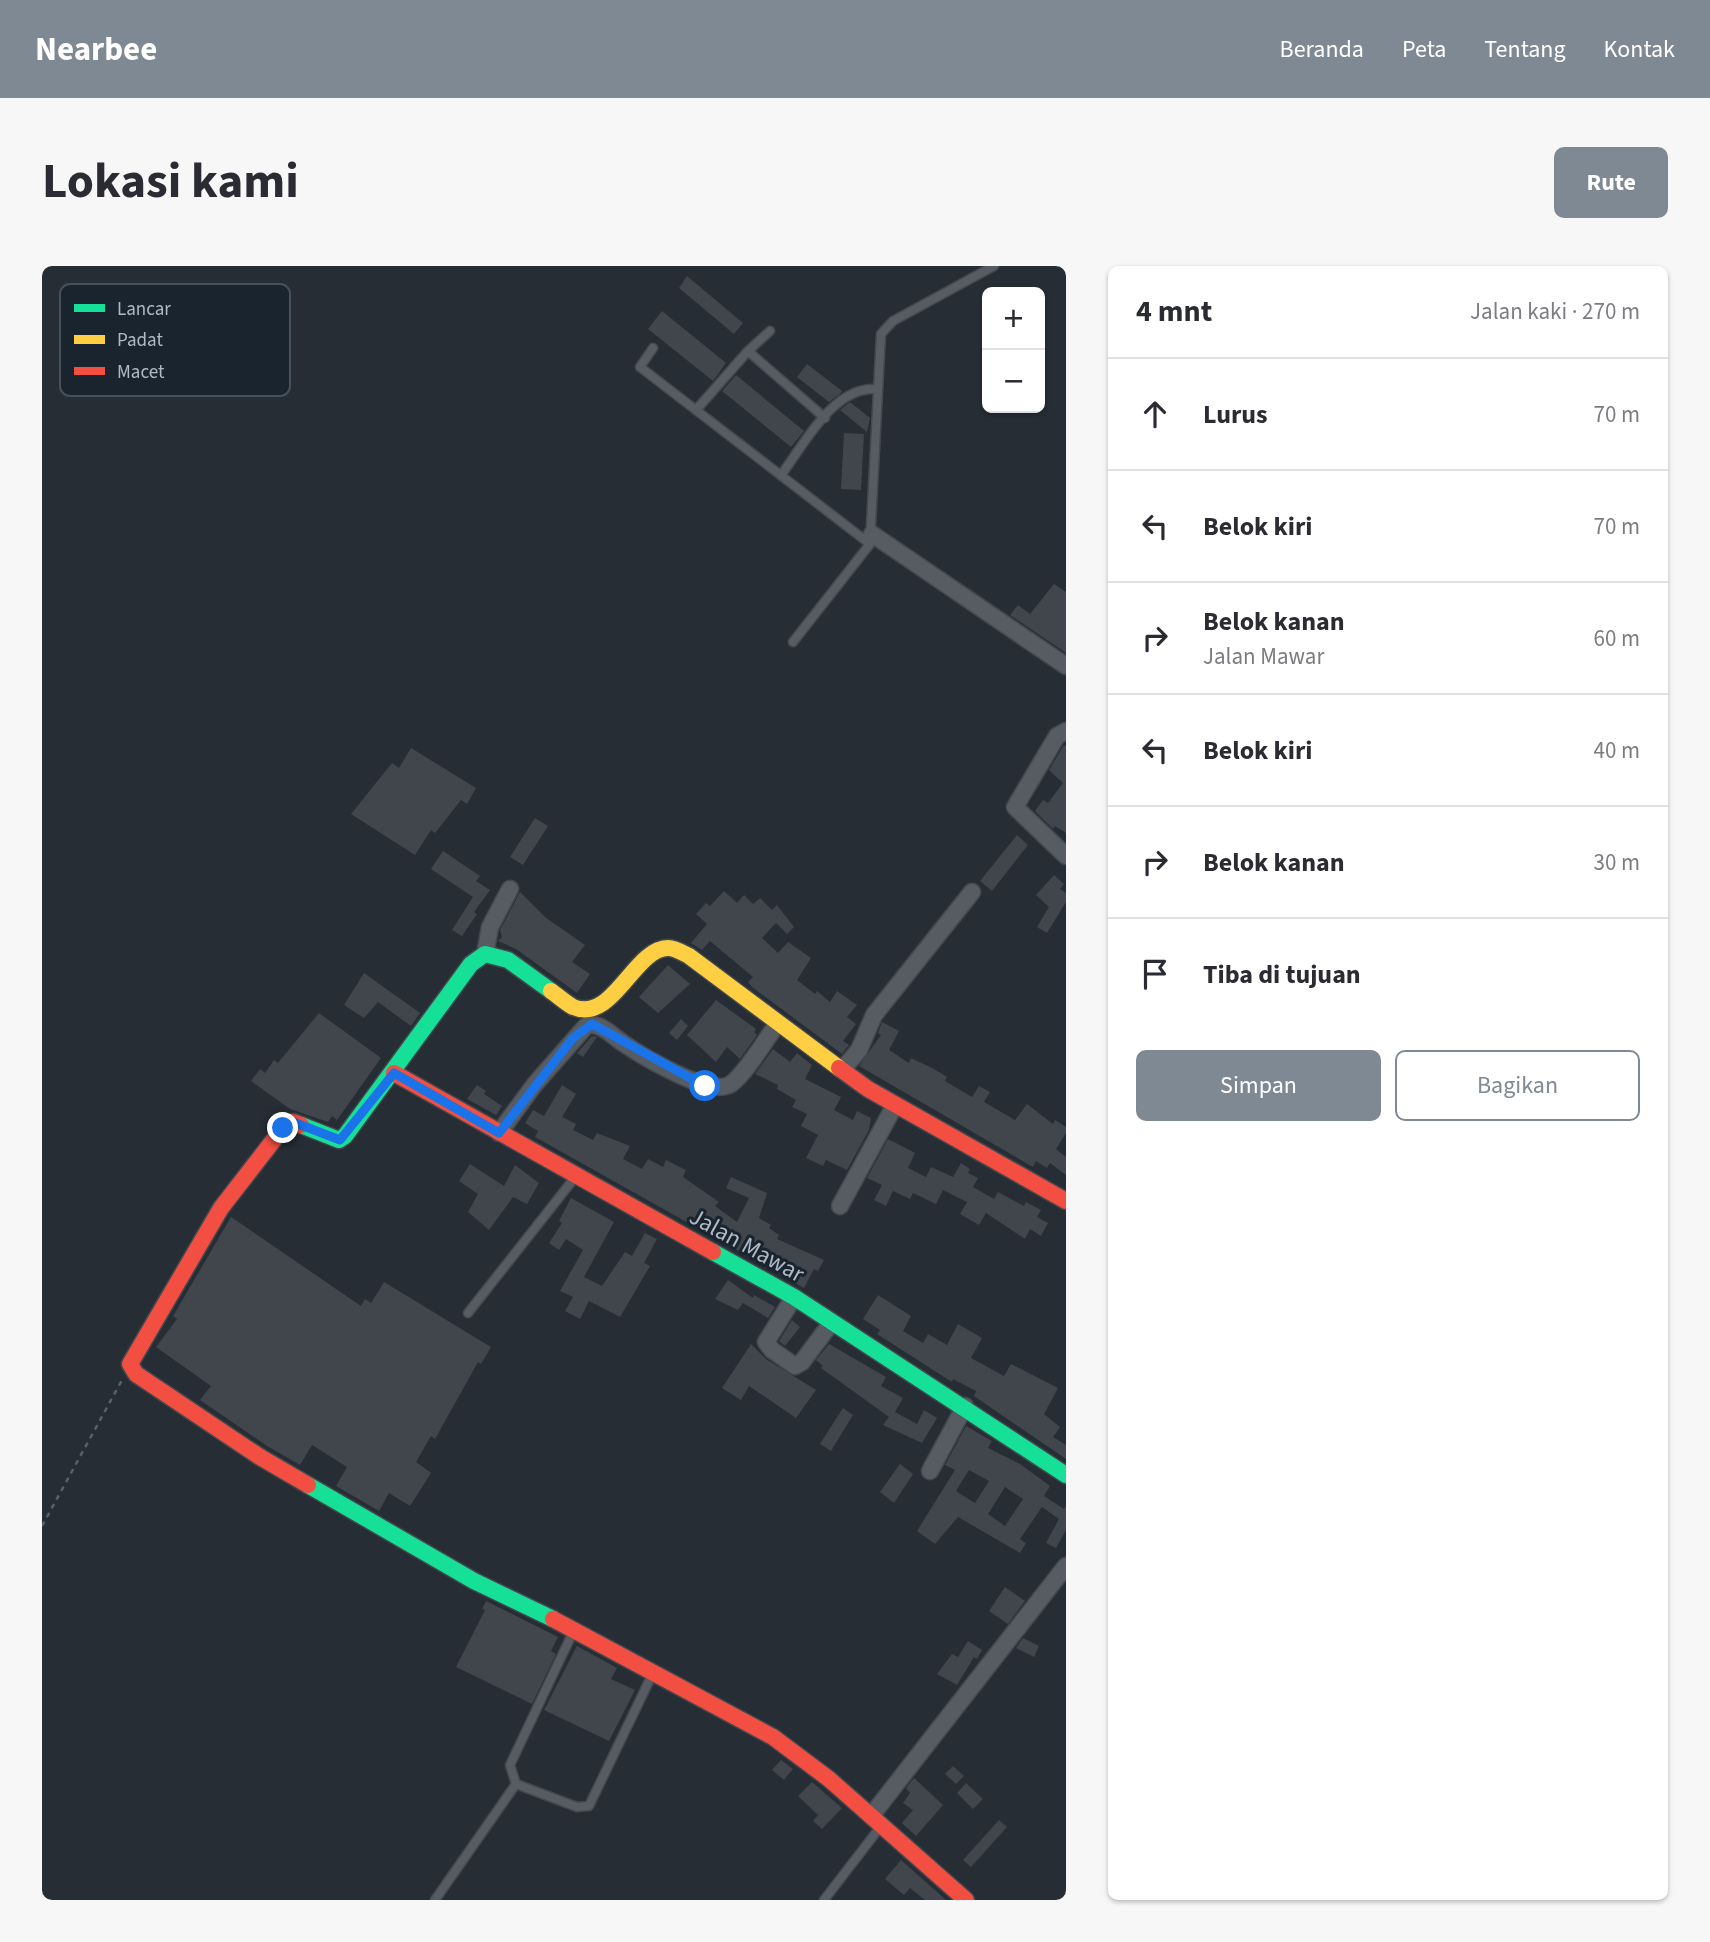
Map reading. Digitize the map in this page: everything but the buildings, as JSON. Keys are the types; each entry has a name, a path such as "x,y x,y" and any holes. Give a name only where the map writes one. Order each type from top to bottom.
{"street":[{"path":"871,539 1066,666"},
{"path":"1066,732 1058,736 1015,807 1066,856"},
{"path":"510,889 491,927 485,954 471,964 394,1073 340,1140 293,1122 283,1128 221,1208 130,1364 136,1374 320,1493 474,1581 574,1630 773,1737 876,1821 966,1900"},
{"path":"842,1070 859,1050 874,1015 972,892"},
{"path":"485,954 508,960 575,1008 588,1010 602,1005 653,954 664,948 689,956 778,1024 895,1105 1066,1201"},
{"path":"499,1133 535,1084 586,1026 598,1026 625,1045 694,1081 719,1088 731,1083 778,1024"},
{"name":"Jalan Mawar","path":"394,1073 793,1297 965,1406 1066,1475"},
{"path":"841,1206 895,1105"},
{"path":"793,1297 766,1342 788,1362 799,1366 832,1322"},
{"path":"930,1471 965,1406"},
{"path":"876,1821 1066,1566"}],"lane":[{"path":"793,642 871,539 878,342 886,326 994,266"},
{"path":"696,410 748,351 770,331"},
{"path":"653,348 640,367 781,475 871,539"},
{"path":"748,351 825,418"},
{"path":"781,475 825,418 849,394 862,388 876,389"},
{"path":"468,1313 576,1176"},
{"path":"516,1784 510,1765 574,1630"},
{"path":"516,1784 577,1807 589,1806 654,1672"},
{"path":"435,1900 516,1784"},
{"path":"824,1900 876,1821"}],"path":[{"path":"42,1526 130,1364"}],"traffic: fast":[{"path":"301,1125 339,1140 345,1136 471,964 485,954 508,960 551,991"},
{"path":"713,1252 794,1297 1066,1475"},
{"path":"308,1485 474,1581 553,1619"}],"traffic: slow":[{"path":"551,991 573,1007 587,1009 600,1005 612,996 644,960 656,951 673,949 689,956 839,1068"}],"traffic: jam":[{"path":"839,1068 868,1089 1066,1201"},
{"path":"394,1073 713,1252"},
{"path":"301,1125 293,1122 283,1128 221,1208 130,1364 136,1374 260,1457 308,1485"},
{"path":"553,1619 773,1737 829,1779 966,1900"}],"route":[{"path":"283,1128 293,1122 340,1140 394,1073 499,1133 573,1038 592,1024 625,1045 705,1086"}]}
